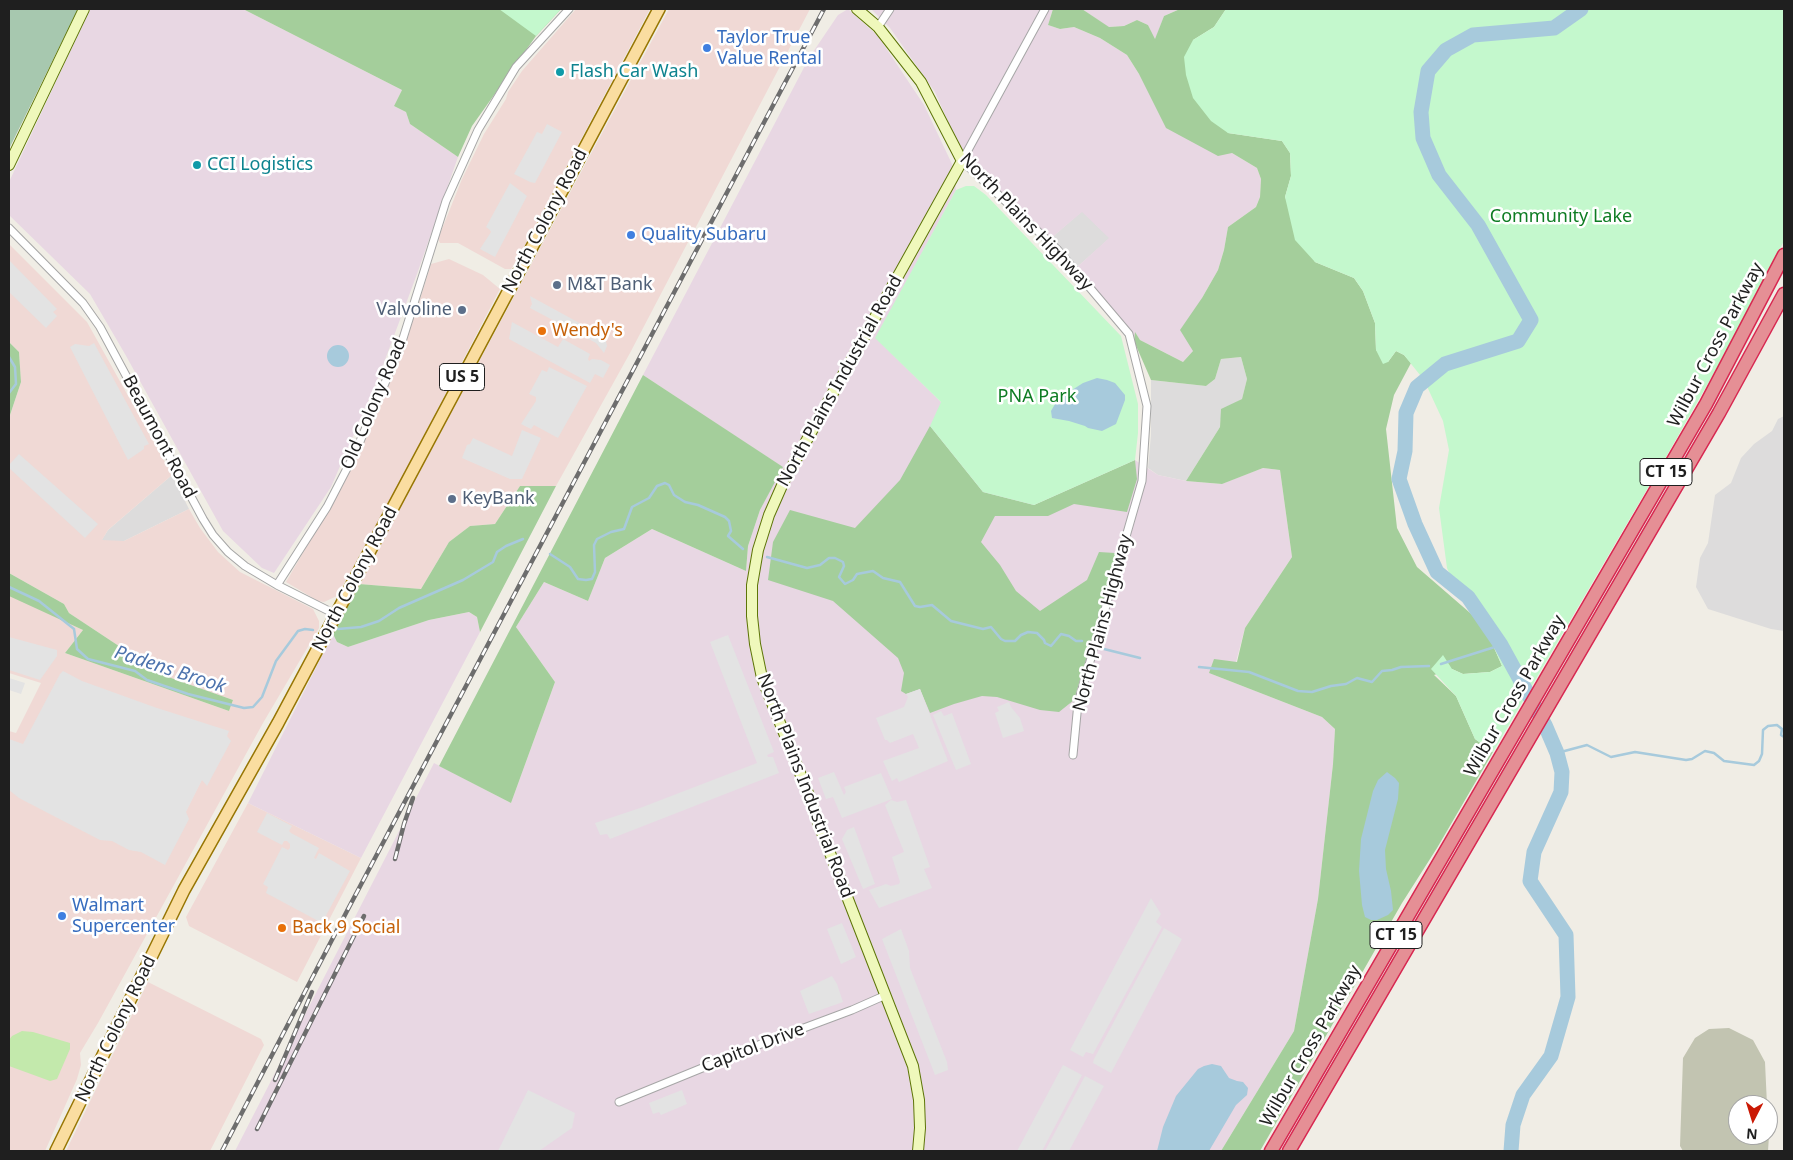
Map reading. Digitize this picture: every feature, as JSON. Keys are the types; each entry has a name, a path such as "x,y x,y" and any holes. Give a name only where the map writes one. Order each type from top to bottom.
{"highway":[{"name":"Wilbur Cross Parkway","path":"1270,1151 1706,404 1784,255"},
{"name":"Wilbur Cross Parkway","path":"1289,1151 1719,413 1784,294"}],"main road":[{"name":"North Colony Road","path":"56,1151 184,890 278,723 659,9"}],"street":[{"path":"9,166 84,9"},
{"name":"Old Colony Road","path":"277,585 327,507 355,453 400,348 446,201 478,130 516,67 569,9"},
{"name":"North Plains Highway","path":"857,9 875,23"},
{"name":"North Plains Highway","path":"866,9 922,82 962,161 1057,249 1129,334 1147,406 1142,481 1078,703 1073,756"},
{"path":"875,23 890,9"},
{"path":"962,161 1046,9"},
{"name":"North Plains Industrial Road","path":"918,1151 920,1128 919,1100 913,1066 762,678 755,644 752,584 758,550 768,515 784,481 962,161"},
{"name":"Beaumont Road","path":"9,228 83,303 100,327 213,535 228,552 245,566 277,585 335,614"},
{"name":"Capitol Drive","path":"619,1102 886,995"}],"shaded area":[{"path":"90,9 243,9 402,90 394,106 406,112 410,124 458,157 379,376 331,487 274,573 262,568 223,531 90,294 9,215 9,182"},
{"path":"576,9 650,9 516,262 511,269 505,269 458,243 440,243 438,239 462,179 484,134 506,99 508,92 522,71"},
{"path":"669,9 810,9 630,353 556,486 520,486 495,524 470,526 449,542 421,589 359,584"},
{"path":"848,9 878,36 924,105 952,164 956,190 876,338 941,402 1034,505 1135,460 1158,475 1186,481 1221,484 1263,468 1280,470 1292,557 1245,628 1236,662 1209,673 1322,717 1335,729 1318,899 1294,1031 1221,1151 235,1151 434,763 511,803 555,682 516,627 544,582 588,601 605,558 652,529 746,571 748,546 760,510 782,467 643,375 809,58 838,15"},
{"path":"871,9 1053,9 1048,25 1060,29 1074,27 1100,38 1127,55 1139,74 1232,153 1257,168 1261,179 1260,197 1256,207 1228,227 1218,270 1202,298 1193,351 1183,362 1140,340 1135,333 1134,341 1076,268 1109,238 1082,212 1050,239 973,168 960,149 935,92 890,28"},
{"path":"1082,9 1180,9 1164,16 1155,40 1148,25 1137,20 1124,26 1108,27"},
{"path":"547,124 562,132 535,183 530,182 514,174 537,132 542,134"},
{"path":"510,183 527,196 495,257 480,249 491,232 486,227"},
{"path":"1082,211 1110,238 1076,268 1050,239"},
{"path":"9,244 87,322 172,475 108,530 102,540 124,541 189,509 200,528 218,552 240,572 313,609 319,621 319,628 263,723 80,1053 81,1065 77,1079 45,1151 9,1151 9,731 16,733 41,683 9,673 9,594 83,630 65,653 229,711 233,700 157,673 69,613 64,604 9,573 9,418 21,382 19,352 9,342"},
{"path":"449,259 483,275 500,289 386,508 337,596 324,602 318,601 286,582 343,484 398,361 431,264"},
{"path":"9,260 57,309 53,312 57,316 46,328 9,292"},
{"path":"530,296 605,337 607,346 604,353 596,343 530,308 532,304"},
{"path":"512,322 558,347 563,339 590,354 589,361 592,359 601,360 610,365 603,378 595,374 590,383 509,339"},
{"path":"94,343 149,444 128,460 70,347 75,344 89,346"},
{"path":"1241,357 1247,379 1242,399 1222,410 1220,427 1186,481 1158,475 1148,468 1151,435 1151,380 1206,386 1215,379 1221,359"},
{"path":"549,367 587,386 558,438 534,425 531,429 521,424 536,401 536,397 529,394 542,370 547,372"},
{"path":"1784,416 1784,631 1771,629 1708,609 1696,587 1700,558 1708,543 1715,495 1731,483 1741,458 1754,444 1772,431 1778,419"},
{"path":"522,430 541,438 522,479 510,479 462,458 467,445 470,444 473,438 512,456"},
{"path":"19,454 98,524 85,538 9,468 9,465"},
{"path":"172,475 189,509 124,541 101,541 108,530"},
{"path":"469,612 477,617 480,632 361,858 248,803 333,634 337,642 348,647 429,620"},
{"path":"728,635 774,752 767,755 768,757 773,757 779,773 610,839 607,834 600,835 595,823 640,808 757,763 710,642"},
{"path":"9,637 57,650 57,656 40,680 9,670"},
{"path":"63,671 82,681 229,731 227,736 231,741 207,786 202,780 186,812 189,819 165,865 141,852 129,850 112,841 100,840 19,798 9,790 9,739 23,744"},
{"path":"9,678 25,683 21,694 9,690"},
{"path":"920,689 948,761 899,782 897,778 892,781 883,761 919,748 913,734 890,743 885,740 876,718 904,707 908,697 906,694"},
{"path":"1009,702 1020,718 1024,731 1003,738 995,713 999,711 997,707"},
{"path":"941,711 944,716 952,713 971,764 956,770 933,715"},
{"path":"834,772 844,795 846,792 844,787 881,773 892,799 842,818 833,797 826,799 818,778"},
{"path":"891,800 897,802 906,800 930,867 924,869 932,888 879,908 869,890 886,884 891,886 899,884 892,857 904,852 885,805"},
{"path":"248,803 361,858 297,982 189,926 186,917"},
{"path":"267,813 292,826 289,831 291,833 319,848 314,858 316,859 319,853 350,871 322,923 266,893 268,887 263,884 282,847 288,850 290,848 290,844 287,841 284,841 282,845 257,832"},
{"path":"854,827 875,884 863,889 842,839 847,830"},
{"path":"1151,898 1161,914 1156,922 1162,927 1093,1054 1086,1052 1083,1057 1070,1050"},
{"path":"842,923 856,957 841,964 827,929"},
{"path":"1164,928 1182,939 1111,1073 1093,1063 1094,1059"},
{"path":"901,929 909,951 910,968 947,1062 948,1070 935,1075 882,939"},
{"path":"832,976 843,1002 809,1014 800,991"},
{"path":"148,982 261,1039 264,1045 210,1151 66,1151"},
{"path":"1729,1028 1753,1040 1765,1062 1767,1095 1728,1095 1728,1145 1768,1145 1768,1151 1683,1151 1680,1146 1683,1058 1695,1038 1709,1029"},
{"path":"1063,1065 1082,1075 1042,1151 1017,1151"},
{"path":"1085,1076 1104,1086 1069,1151 1045,1151"},
{"path":"528,1090 575,1113 572,1128 539,1151 498,1151"},
{"path":"682,1090 687,1104 661,1115 659,1112 653,1114 649,1103"}],"green space":[{"path":"9,9 78,9 9,149"},
{"path":"243,9 561,9 536,36 472,126 458,157 410,124 406,112 394,106 402,90"},
{"path":"499,9 561,9 536,36"},
{"path":"1053,9 1082,9 1109,27 1124,26 1137,20 1148,25 1155,39 1164,16 1180,9 1226,9 1214,27 1193,40 1228,133 1282,141 1290,153 1291,176 1285,197 1315,262 1354,278 1363,291 1375,323 1376,350 1388,362 1396,351 1404,355 1411,363 1394,395 1386,429 1397,528 1417,567 1484,625 1502,666 1490,672 1463,674 1452,669 1434,675 1456,696 1475,739 1493,752 1437,848 1402,903 1260,1151 1221,1151 1294,1031 1318,899 1335,729 1322,717 1209,673 1214,659 1237,662 1245,628 1292,557 1280,470 1263,468 1222,484 1186,481 1220,427 1221,409 1242,399 1247,379 1241,357 1221,359 1215,379 1206,386 1151,380 1134,341 1135,332 1140,340 1183,362 1193,351 1180,330 1218,270 1228,227 1256,207 1260,197 1261,179 1257,168 1232,153 1218,156 1166,128 1139,74 1127,55 1100,38 1074,27 1060,29 1048,25"},
{"name":"Community Lake","path":"1226,9 1784,9 1784,241 1719,364 1493,752 1475,739 1456,696 1431,669 1443,655 1452,669 1463,674 1490,672 1502,666 1481,617 1459,595 1447,568 1439,508 1449,450 1443,421 1424,380 1404,355 1396,351 1388,362 1383,364 1376,350 1375,323 1363,291 1354,278 1315,262 1295,240 1285,197 1291,176 1290,153 1282,141 1228,133 1211,121 1193,98 1186,75 1184,57 1193,40 1214,27"},
{"name":"PNA Park","path":"966,186 974,186 986,195 1121,336 1138,404 1138,433 1135,460 1034,505 983,492 930,426 941,402 875,338 956,190"},
{"path":"9,342 19,352 21,382 9,418"},
{"path":"643,375 783,467 760,510 748,546 746,571 652,529 605,558 588,601 544,582 516,627 555,682 511,803 439,766"},
{"path":"930,426 983,492 1034,505 1135,460 1137,479 1127,512 1074,504 1048,516 995,516 981,542 1000,565 1016,591 1040,611 1087,580 1099,552 1115,553 1114,565 1074,700 1059,712 1040,710 997,697 982,696 930,713 920,689 906,694 901,691 904,673 898,658 833,601 768,580 773,542 790,510 855,528 900,480"},
{"path":"520,486 556,486 480,632 477,617 469,612 429,620 348,647 337,642 333,634 359,584 421,589 449,542 470,526 495,524"},
{"path":"9,573 64,604 69,613 157,673 233,700 229,711 65,653 83,630 9,596"},
{"path":"22,1031 33,1032 70,1043 70,1049 57,1079 50,1081 9,1066 9,1040 12,1036"}],"water":[{"path":"338,345 346,348 349,356 346,364 338,367 330,364 327,356 330,348"},
{"path":"1097,378 1115,383 1125,395 1116,424 1102,431 1052,418 1051,411 1058,399 1083,383"},
{"path":"1387,772 1399,783 1398,799 1385,850 1386,869 1393,910 1388,915 1377,920 1371,920 1365,917 1362,905 1359,871 1361,839 1373,791 1378,780"},
{"path":"1212,1064 1221,1066 1229,1078 1243,1082 1248,1088 1247,1095 1236,1105 1209,1151 1157,1151 1163,1127 1176,1096 1198,1069"}],"waterway":[{"path":"1511,1151 1513,1125 1523,1095 1551,1056 1568,997 1566,935 1530,881 1534,852 1561,792 1562,772 1557,753 1545,725 1501,645 1468,597 1437,572 1415,524 1399,479 1405,451 1406,413 1417,387 1445,364 1518,341 1531,320 1478,225 1439,175 1423,138 1421,112 1428,71 1446,50 1473,35 1554,28 1581,9"},
{"name":"Padens Brook","path":"9,357 15,367 16,384 9,393"},
{"name":"Padens Brook","path":"550,554 570,567 578,579 592,579 595,572 594,545 597,539 611,532 624,529 632,507 649,498 657,486 665,483 669,485 674,495 685,502 698,505 725,517 729,521 731,531 728,536 743,549"},
{"name":"Padens Brook","path":"338,629 361,627 379,621 399,608 463,580 493,562 497,552 523,539"},
{"name":"Padens Brook","path":"767,557 807,568 820,565 829,558 835,558 843,562 844,566 839,577 845,584 853,580 857,574 873,571 883,578 900,582 915,606 932,605 951,621 983,629 991,627 1005,641 1015,641 1021,635 1028,632 1037,633 1045,643 1051,646 1061,634 1069,636 1076,641 1082,641"},
{"name":"Padens Brook","path":"9,587 39,601 74,629 77,649 88,659 135,671 147,680 188,694 244,708 253,707 262,697 276,661 298,631 305,629 313,630"},
{"name":"Padens Brook","path":"1441,664 1501,645"},
{"name":"Padens Brook","path":"1104,649 1140,658"},
{"name":"Padens Brook","path":"1199,667 1249,672 1298,691 1312,692 1346,684 1357,678 1372,682 1382,671 1401,667 1429,666"},
{"path":"1557,753 1587,745 1611,757 1635,752 1686,760 1692,759 1705,751 1714,753 1724,761 1754,765 1759,761 1762,754 1763,730 1768,726 1777,725 1782,729 1781,735 1784,737"}],"railway":[{"path":"222,1151 824,9"},
{"path":"395,859 413,798"},
{"path":"257,1129 364,916"},
{"path":"275,1080 312,992"}],"place":[{"name":"Taylor True Value Rental","path":"707,48"},
{"name":"Flash Car Wash","path":"560,72"},
{"name":"CCI Logistics","path":"197,165"},
{"name":"Quality Subaru","path":"631,235"},
{"name":"M&T Bank","path":"557,285"},
{"name":"Valvoline","path":"462,310"},
{"name":"Wendy's","path":"542,331"},
{"name":"KeyBank","path":"452,499"},
{"name":"Walmart Supercenter","path":"62,916"},
{"name":"Back 9 Social","path":"282,928"}]}
